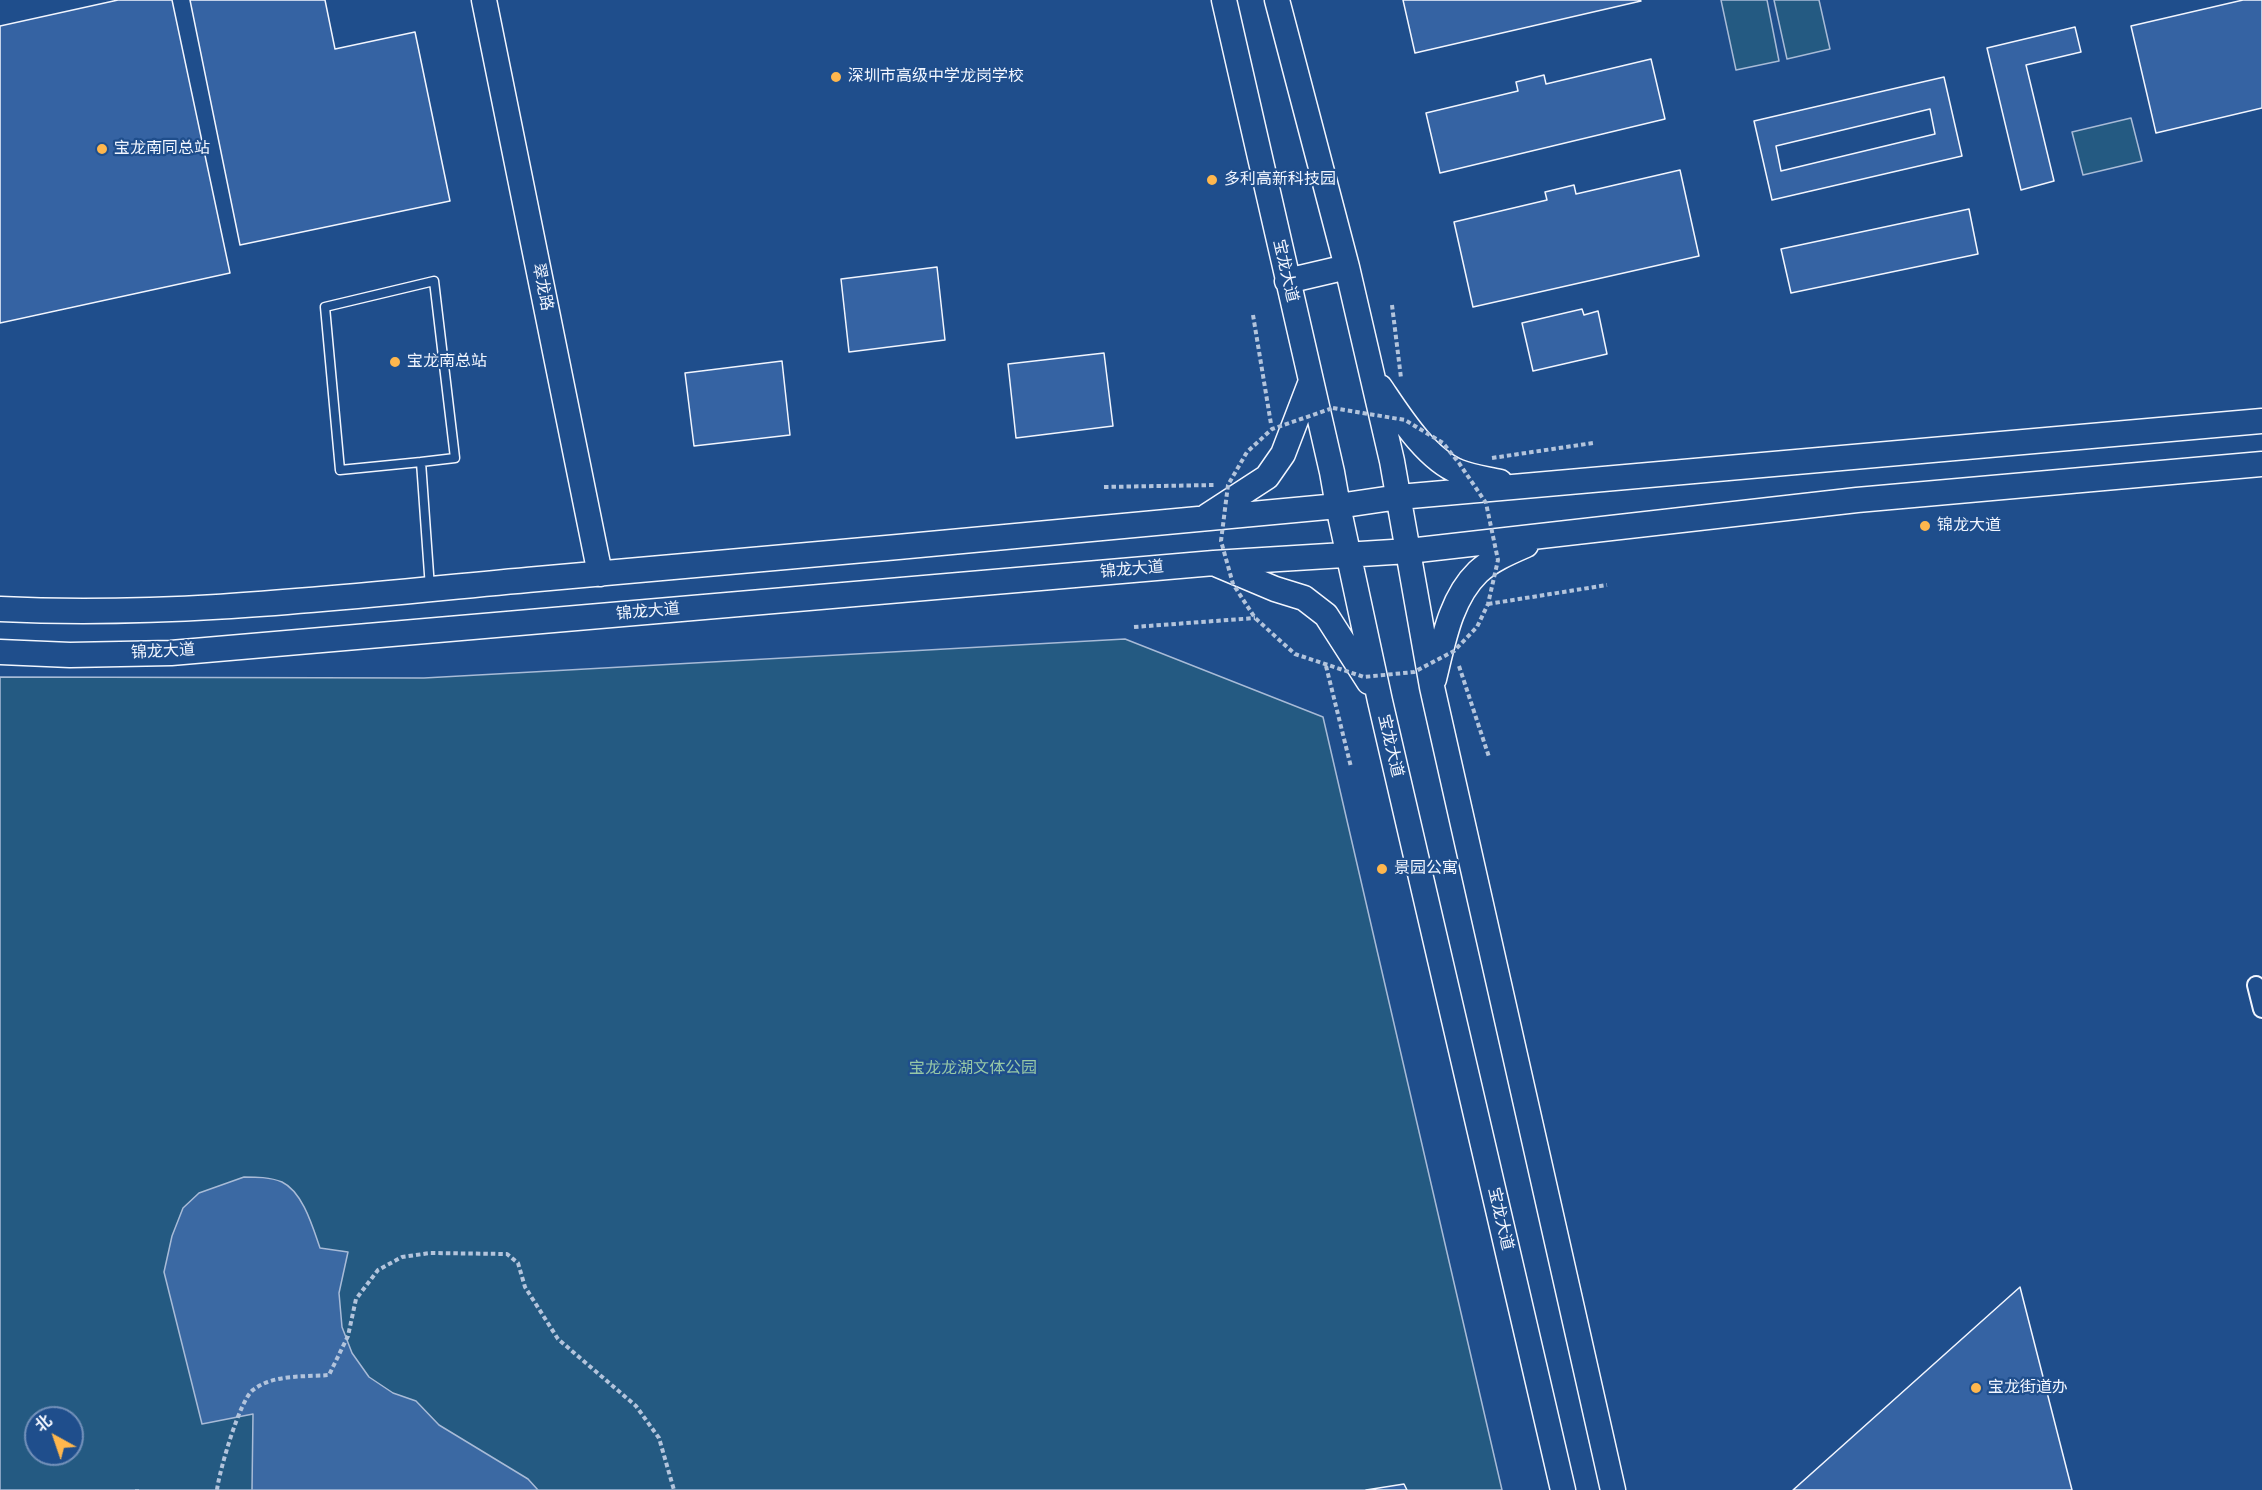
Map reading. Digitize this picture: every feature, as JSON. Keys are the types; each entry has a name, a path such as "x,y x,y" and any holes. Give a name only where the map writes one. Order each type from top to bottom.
{"main road":[{"name":"翠龙路","path":"484,0 600,574"},
{"name":"宝龙大道","path":"1224,0 1332,472 1380,701 1563,1490"},
{"path":"1277,0 1347,267 1372,375 1399,497 1432,687 1613,1490"},
{"path":"1287,281 1347,267"},
{"path":"1372,375 1394,407 1438,460 1459,472 1526,487"},
{"path":"1203,519 1267,477 1283,454 1311,381"},
{"path":"0,609 71,613 170,610 430,589 1203,519 1338,506 1399,497 2262,421"},
{"name":"锦龙大道","path":"0,652 70,655 171,653 1214,563 1349,556 1857,500 2262,464"},
{"path":"1432,687 1449,623 1462,592 1478,572 1500,557 1543,536"},
{"path":"1214,563 1275,589 1304,598 1326,615 1380,701"}],"street":[{"path":"2256,985 2262,1009"}],"lane":[{"path":"434,280 455,458 421,462 340,470 325,307 434,280"},
{"path":"421,462 430,589"}],"path":[{"path":"1392,304 1401,385"},
{"path":"1252,315 1272,429"},
{"path":"1333,408 1405,420 1443,443 1486,503 1498,560 1488,604 1477,627 1454,651 1414,672 1364,677 1295,654 1254,618 1233,584 1221,541 1228,485 1247,452 1272,429 1333,408"},
{"path":"1404,408 1405,420"},
{"path":"1482,459 1593,443"},
{"path":"1459,463 1470,461"},
{"path":"1104,487 1228,485"},
{"path":"1488,604 1607,585"},
{"path":"1134,627 1254,618"},
{"path":"1454,651 1489,757"},
{"path":"1326,666 1351,767"},
{"path":"217,1490 219,1475 237,1421 251,1390 279,1378 329,1375 348,1336 356,1299 378,1270 402,1257 430,1253 507,1254 518,1263 525,1287 558,1339 636,1406 659,1438 674,1490"}],"green space":[{"path":"1721,0 1767,0 1779,61 1736,70"},
{"path":"1774,0 1819,0 1830,49 1787,59"},
{"path":"2131,118 2142,161 2083,175 2072,132"},
{"name":"宝龙龙湖文体公园","path":"1125,639 1323,717 1502,1490 0,1490 0,677 424,678"}],"shaded area":[{"path":"244,1177 273,1179 289,1187 306,1211 320,1248 348,1252 339,1293 342,1327 352,1353 369,1377 393,1393 416,1401 439,1425 528,1479 538,1490 252,1490 253,1414 202,1424 164,1272 172,1236 183,1208 199,1193"}],"building":[{"name":"宝龙南同总站","path":"118,0 172,0 230,273 0,323 0,26"},
{"path":"190,0 325,0 335,49 415,32 450,201 240,245"},
{"path":"1403,0 1640,0 1641,1 1415,53"},
{"path":"2243,0 2262,0 2262,108 2156,133 2131,26"},
{"path":"2075,27 2081,52 2026,65 2054,181 2021,190 1987,48"},
{"path":"1651,59 1665,119 1440,173 1426,113 1518,91 1516,82 1544,75 1546,84"},
{"path":"1944,77 1962,156 1772,200 1754,121","holes":["1930,109 1935,134 1781,171 1776,146"]},
{"path":"1680,170 1699,256 1473,307 1454,222 1547,200 1545,192 1574,185 1576,194"},
{"path":"1969,209 1978,254 1791,293 1781,249"},
{"path":"937,267 945,340 849,352 841,279"},
{"path":"1582,309 1584,315 1598,311 1607,354 1533,371 1522,323"},
{"path":"1104,353 1113,426 1016,438 1008,364"},
{"path":"782,361 790,435 694,446 685,373"},
{"name":"宝龙街道办","path":"2020,1287 2072,1490 1793,1490"},
{"path":"1404,1484 1407,1490 1366,1490"}],"place":[{"name":"深圳市高级中学龙岗学校","path":"836,77"},
{"name":"宝龙南同总站","path":"102,149"},
{"name":"多利高新科技园","path":"1212,180"},
{"name":"宝龙南总站","path":"395,362"},
{"name":"锦龙大道","path":"1925,526"},
{"name":"景园公寓","path":"1382,869"},
{"name":"宝龙街道办","path":"1976,1388"}]}
